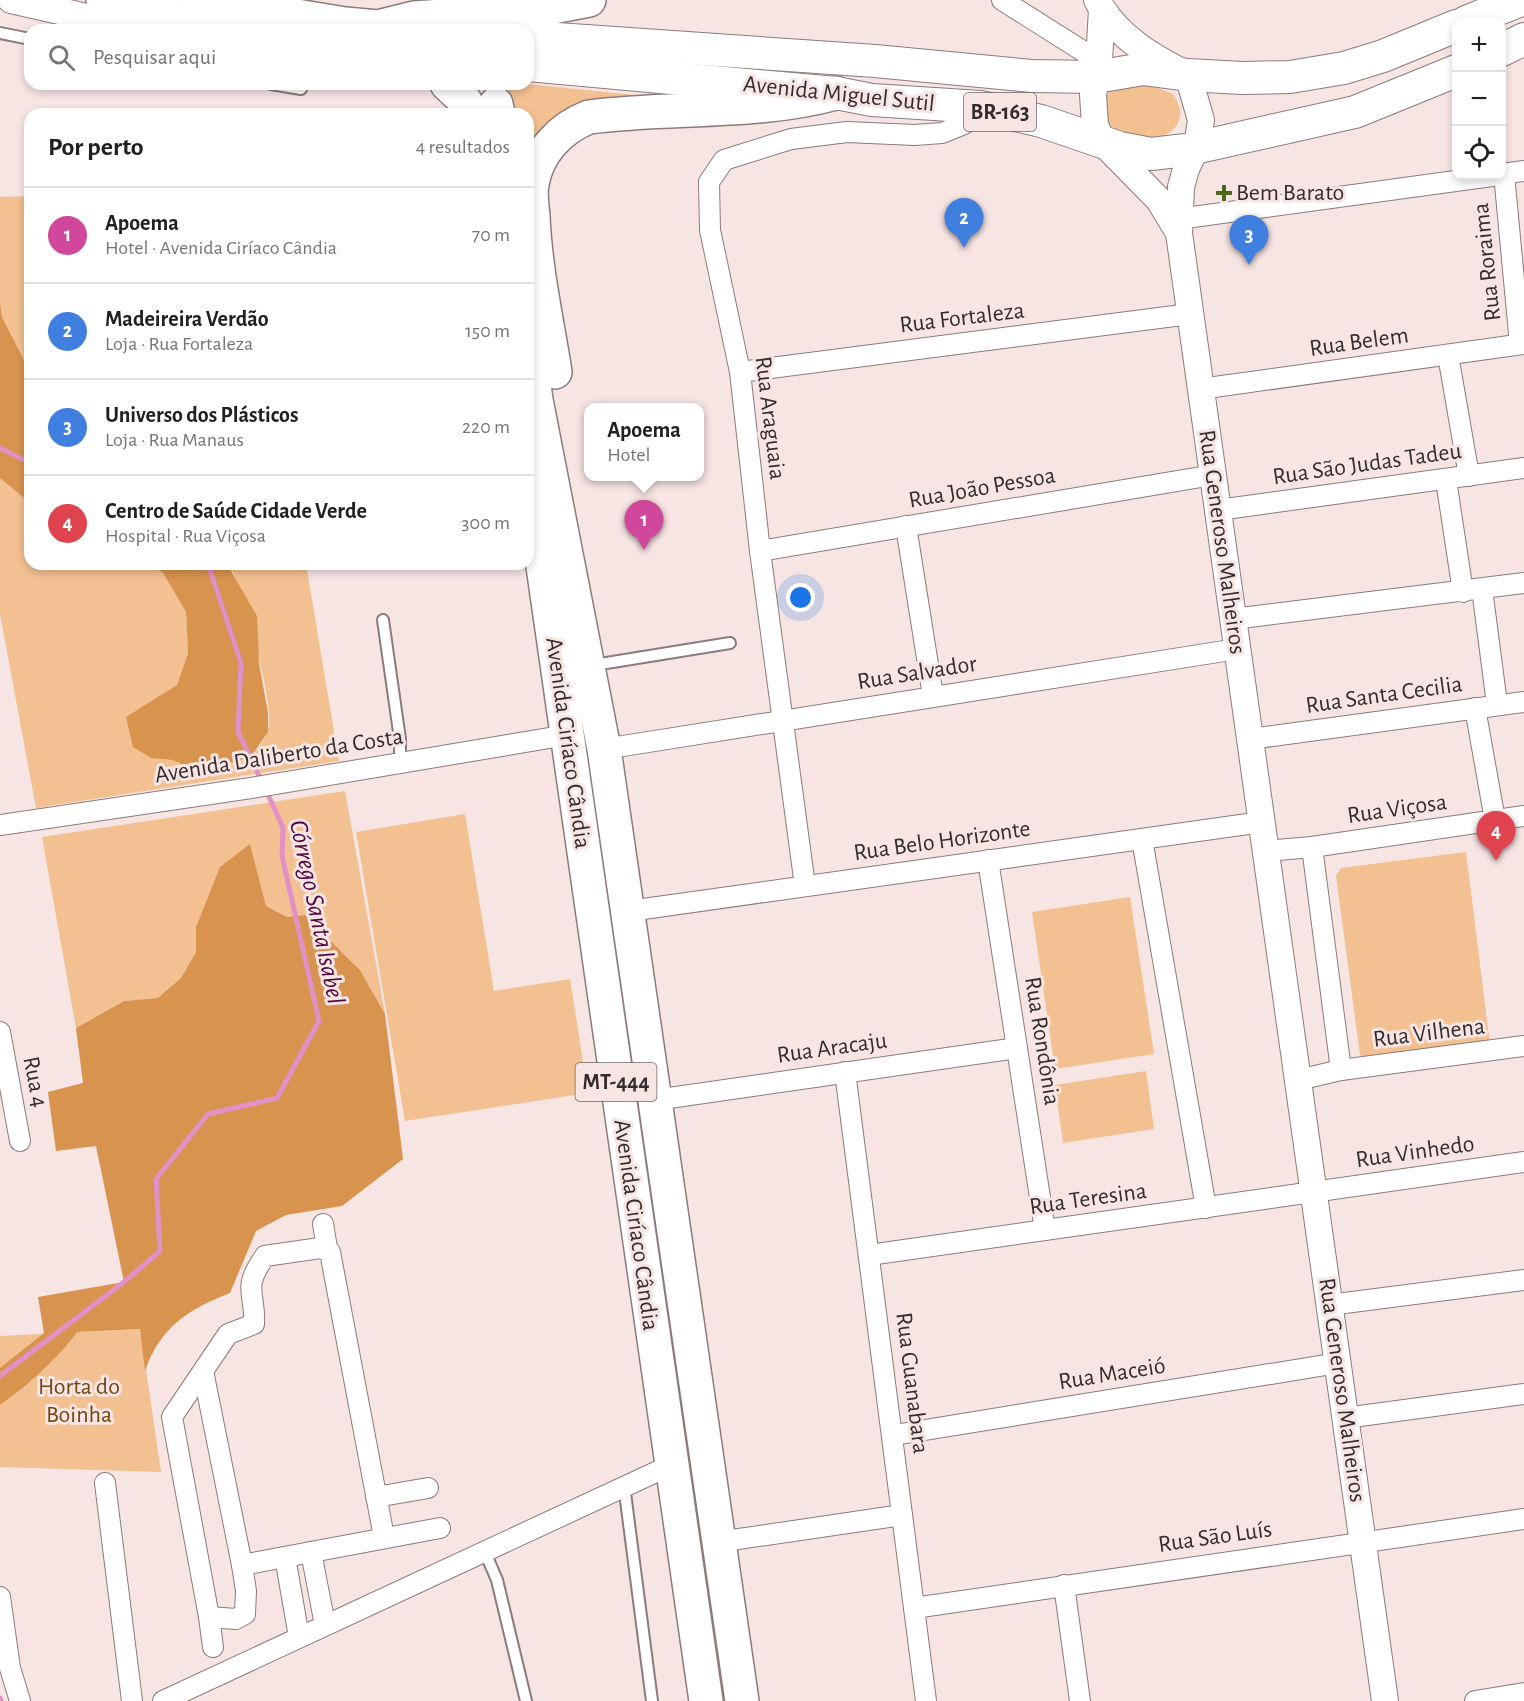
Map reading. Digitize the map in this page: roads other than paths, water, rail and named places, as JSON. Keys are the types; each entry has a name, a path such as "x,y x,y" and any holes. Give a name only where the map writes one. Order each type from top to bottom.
{"highway":[{"path":"103,0 217,24"},
{"path":"199,0 345,24"},
{"path":"390,24 414,18 542,9 589,0"},
{"path":"453,90 465,101 482,108"},
{"name":"MT-444","path":"534,176 537,166 556,137 568,127 589,117 768,106 805,101 836,93"},
{"name":"MT-444","path":"534,235 589,597 597,713"},
{"path":"534,384 597,713"},
{"name":"Avenida Ciríaco Cândia","path":"534,505 706,1701"},
{"name":"Avenida Ciríaco Cândia","path":"597,713 629,911 742,1701"}],"main road":[{"path":"1476,18 1521,0"},
{"name":"Avenida Miguel Sutil","path":"534,37 875,61 1032,76 1143,69 1188,75 1290,77 1344,68 1383,56 1452,28"},
{"path":"1506,48 1524,39"},
{"name":"Avenida Miguel Sutil","path":"534,65 836,93 872,99 981,107 1041,122 1103,143 1151,154 1355,112 1454,72"}],"street":[{"path":"11,0 117,24"},
{"path":"291,0 320,10 345,24"},
{"path":"1002,0 1104,70"},
{"path":"1099,5 1104,70 1093,110 1103,143 1143,182 1176,224"},
{"path":"1099,5 1128,39 1150,55 1188,75 1201,120 1197,146 1186,169 1181,187 1176,224"},
{"path":"847,132 872,99"},
{"name":"Rua Araguaia","path":"805,886 760,551 740,372 710,230 709,182 724,160 791,139 847,132 915,135 942,133 964,124 981,107"},
{"path":"1506,173 1524,171"},
{"path":"1176,224 1460,180"},
{"name":"Rua Roraima","path":"1500,180 1522,344"},
{"name":"Rua Generoso Malheiros","path":"1176,224 1385,1701"},
{"name":"Rua Fortaleza","path":"740,372 1190,314"},
{"name":"Rua Belem","path":"1200,389 1522,344"},
{"path":"1448,355 1469,476"},
{"name":"Rua São Judas Tadeu","path":"1218,510 1524,468"},
{"name":"Rua João Pessoa","path":"760,551 1213,475"},
{"path":"1446,480 1497,704"},
{"path":"906,526 933,696"},
{"path":"1233,619 1524,584"},
{"name":"Rua Salvador","path":"604,749 1237,649"},
{"name":"Rua Santa Cecilia","path":"1250,740 1524,702"},
{"path":"1475,708 1495,820"},
{"name":"Avenida Daliberto da Costa","path":"0,825 251,788 567,735"},
{"name":"Rua Viçosa","path":"1312,847 1524,816"},
{"name":"Rua Belo Horizonte","path":"629,911 1262,822"},
{"path":"1142,839 1206,1208"},
{"path":"1266,851 1312,847 1341,1070 1298,1080"},
{"name":"Rua Rondônia","path":"988,860 1045,1230"},
{"name":"Rua 4","path":"0,1032 20,1141"},
{"name":"Rua Vilhena","path":"1341,1070 1524,1047"},
{"name":"Rua Aracaju","path":"656,1100 1017,1048"},
{"name":"Rua Guanabara","path":"845,1072 894,1435 926,1701"},
{"name":"Rua Vinhedo","path":"1314,1192 1524,1162"},
{"name":"Rua Teresina","path":"869,1255 1314,1192"},
{"path":"323,1224 384,1537"},
{"path":"213,1647 172,1417 174,1410 228,1334 254,1324 251,1284 265,1256 327,1248"},
{"path":"1329,1305 1524,1280"},
{"name":"Rua Maceió","path":"894,1435 1338,1363"},
{"path":"203,1371 247,1598 245,1614 236,1619 209,1617"},
{"path":"1345,1418 1524,1394"},
{"path":"163,1701 671,1465"},
{"path":"105,1483 132,1701"},
{"path":"376,1497 428,1488"},
{"path":"718,1542 902,1515"},
{"name":"Rua São Luís","path":"914,1608 1524,1519"},
{"path":"242,1565 440,1528"},
{"path":"311,1552 325,1625"},
{"path":"285,1557 299,1637"},
{"path":"1064,1585 1080,1701"},
{"path":"0,1597 10,1668 20,1701"},
{"path":"1475,1701 1524,1693"}],"lane":[{"path":"0,33 24,38"},
{"path":"383,620 400,739 400,763"},
{"path":"594,665 730,643"},
{"path":"624,1485 652,1701"},
{"path":"484,1550 497,1580 526,1701"}],"waterway":[{"name":"Córrego Santa Isabel","path":"0,448 24,460"},
{"name":"Córrego Santa Isabel","path":"210,570 241,663 238,732 262,782"},
{"name":"Córrego Santa Isabel","path":"0,1376 124,1282 160,1251 156,1179 208,1114 277,1098 319,1021 282,856 283,828 266,790"}],"place":[{"name":"Bem Barato","path":"1224,193"},
{"name":"Madeireira Verdão","path":"964,248"},
{"name":"Universo dos Plásticos","path":"1249,265"},
{"name":"Apoema","path":"644,550"},
{"name":"Centro de Saúde Cidade Verde","path":"1496,861"}],"park label":[{"name":"Horta do Boinha","path":"79,1401"}]}
